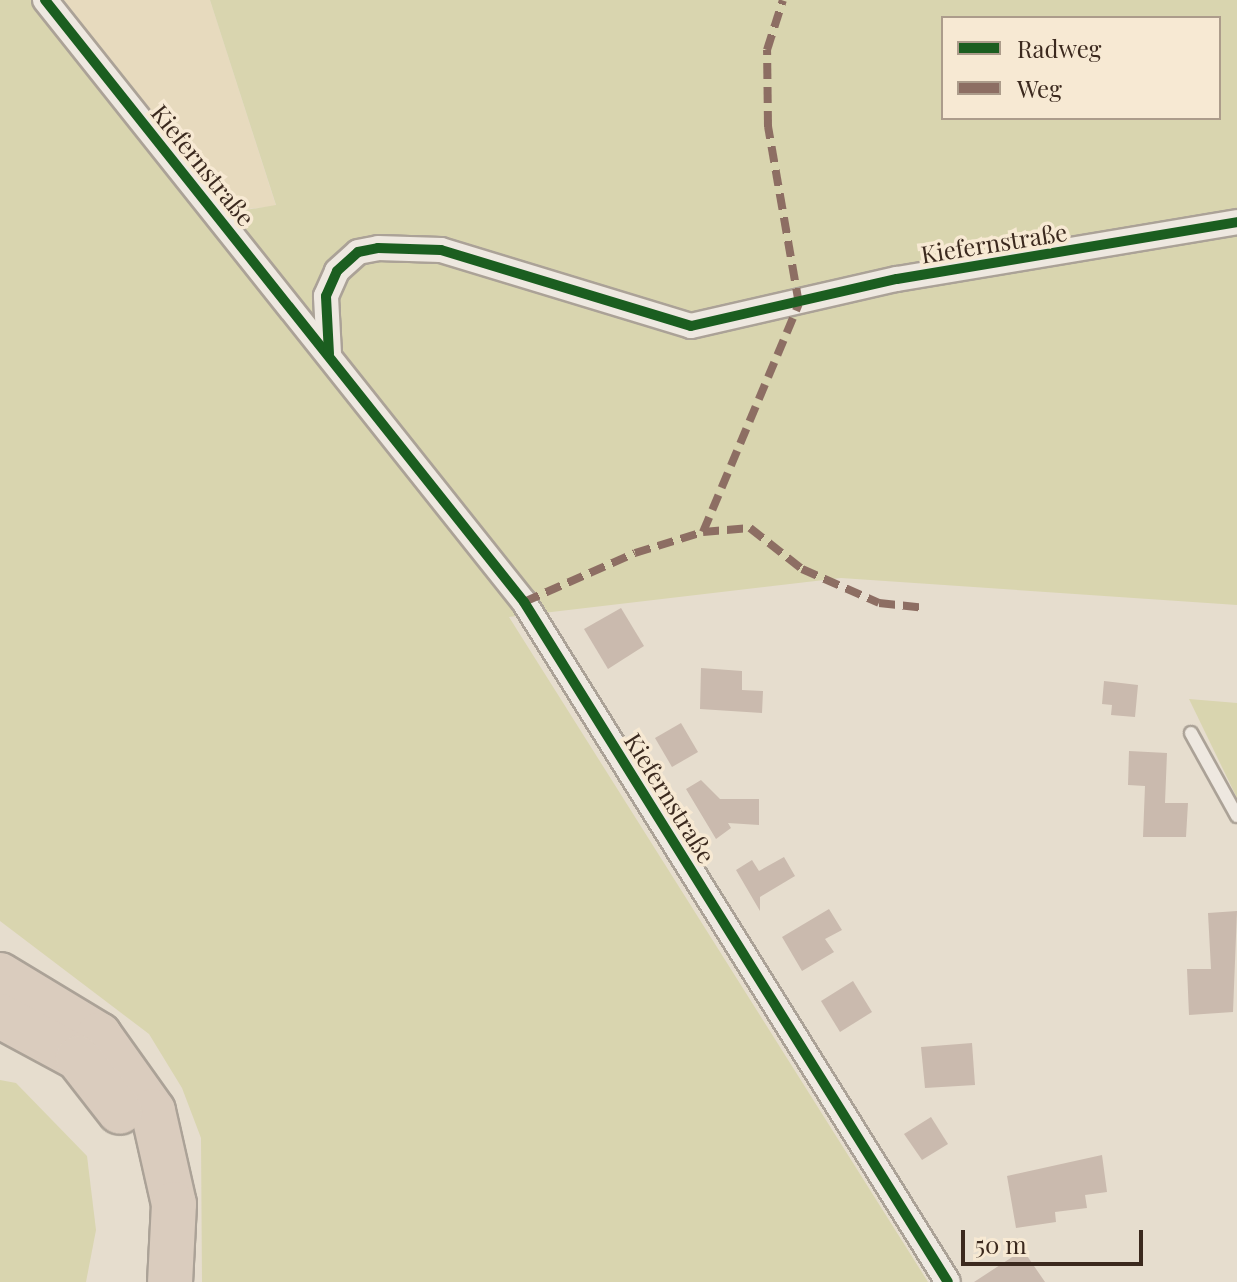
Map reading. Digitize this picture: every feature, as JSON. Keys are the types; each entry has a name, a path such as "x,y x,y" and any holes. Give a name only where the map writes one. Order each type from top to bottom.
{"highway":[{"path":"0,975 99,1035 153,1111 174,1204 170,1282"},
{"path":"0,1016 78,1058 125,1121 144,1204 141,1282"}],"street":[{"name":"Kiefernstraße","path":"45,0 524,602 948,1282"},
{"name":"Kiefernstraße","path":"329,354 326,296 337,271 358,252 378,248 441,250 691,326 897,279 1237,222"}],"lane":[{"path":"1191,733 1237,816"}],"shaded area":[{"path":"0,0 34,0 204,217 276,205 210,0 1237,0 1237,605 841,578 509,617 928,1282 202,1282 201,1138 182,1088 149,1034 0,921"},
{"path":"55,0 210,0 276,206 225,211"},
{"path":"1189,699 1237,703 1237,798"},
{"path":"0,1080 16,1083 87,1156 96,1230 86,1282 0,1282"}],"building":[{"path":"621,608 644,646 608,669 584,629"},
{"path":"701,668 742,671 742,690 763,691 762,713 700,709"},
{"path":"1104,681 1138,685 1135,717 1111,715 1112,705 1102,704"},
{"path":"681,723 698,752 672,767 655,738"},
{"path":"1129,751 1167,753 1165,803 1188,803 1186,837 1143,837 1145,786 1128,785"},
{"path":"701,780 720,799 759,799 759,825 728,823 731,828 716,839 686,789"},
{"path":"784,857 795,876 760,897 760,911 736,870 752,860 759,871"},
{"path":"829,909 842,930 825,939 834,952 802,971 782,937"},
{"path":"1237,911 1233,1012 1189,1015 1187,969 1211,969 1208,913"},
{"path":"853,981 872,1012 840,1032 821,1001"},
{"path":"972,1043 975,1085 925,1088 921,1047"},
{"path":"931,1117 948,1144 922,1160 904,1134"},
{"path":"1102,1155 1107,1192 1085,1195 1087,1208 1055,1212 1056,1222 1016,1228 1007,1176"},
{"path":"1023,1250 1045,1282 974,1282"}],"marked path":[{"path":"703,532 799,304 768,127 767,50 783,0"},
{"path":"524,602 635,553 703,532 750,528 802,569 879,603 926,608"}],"cycle path":[{"path":"45,0 524,602 948,1282"},
{"path":"329,354 326,296 337,271 358,252 378,248 441,250 691,326 897,279 1237,222"}]}
